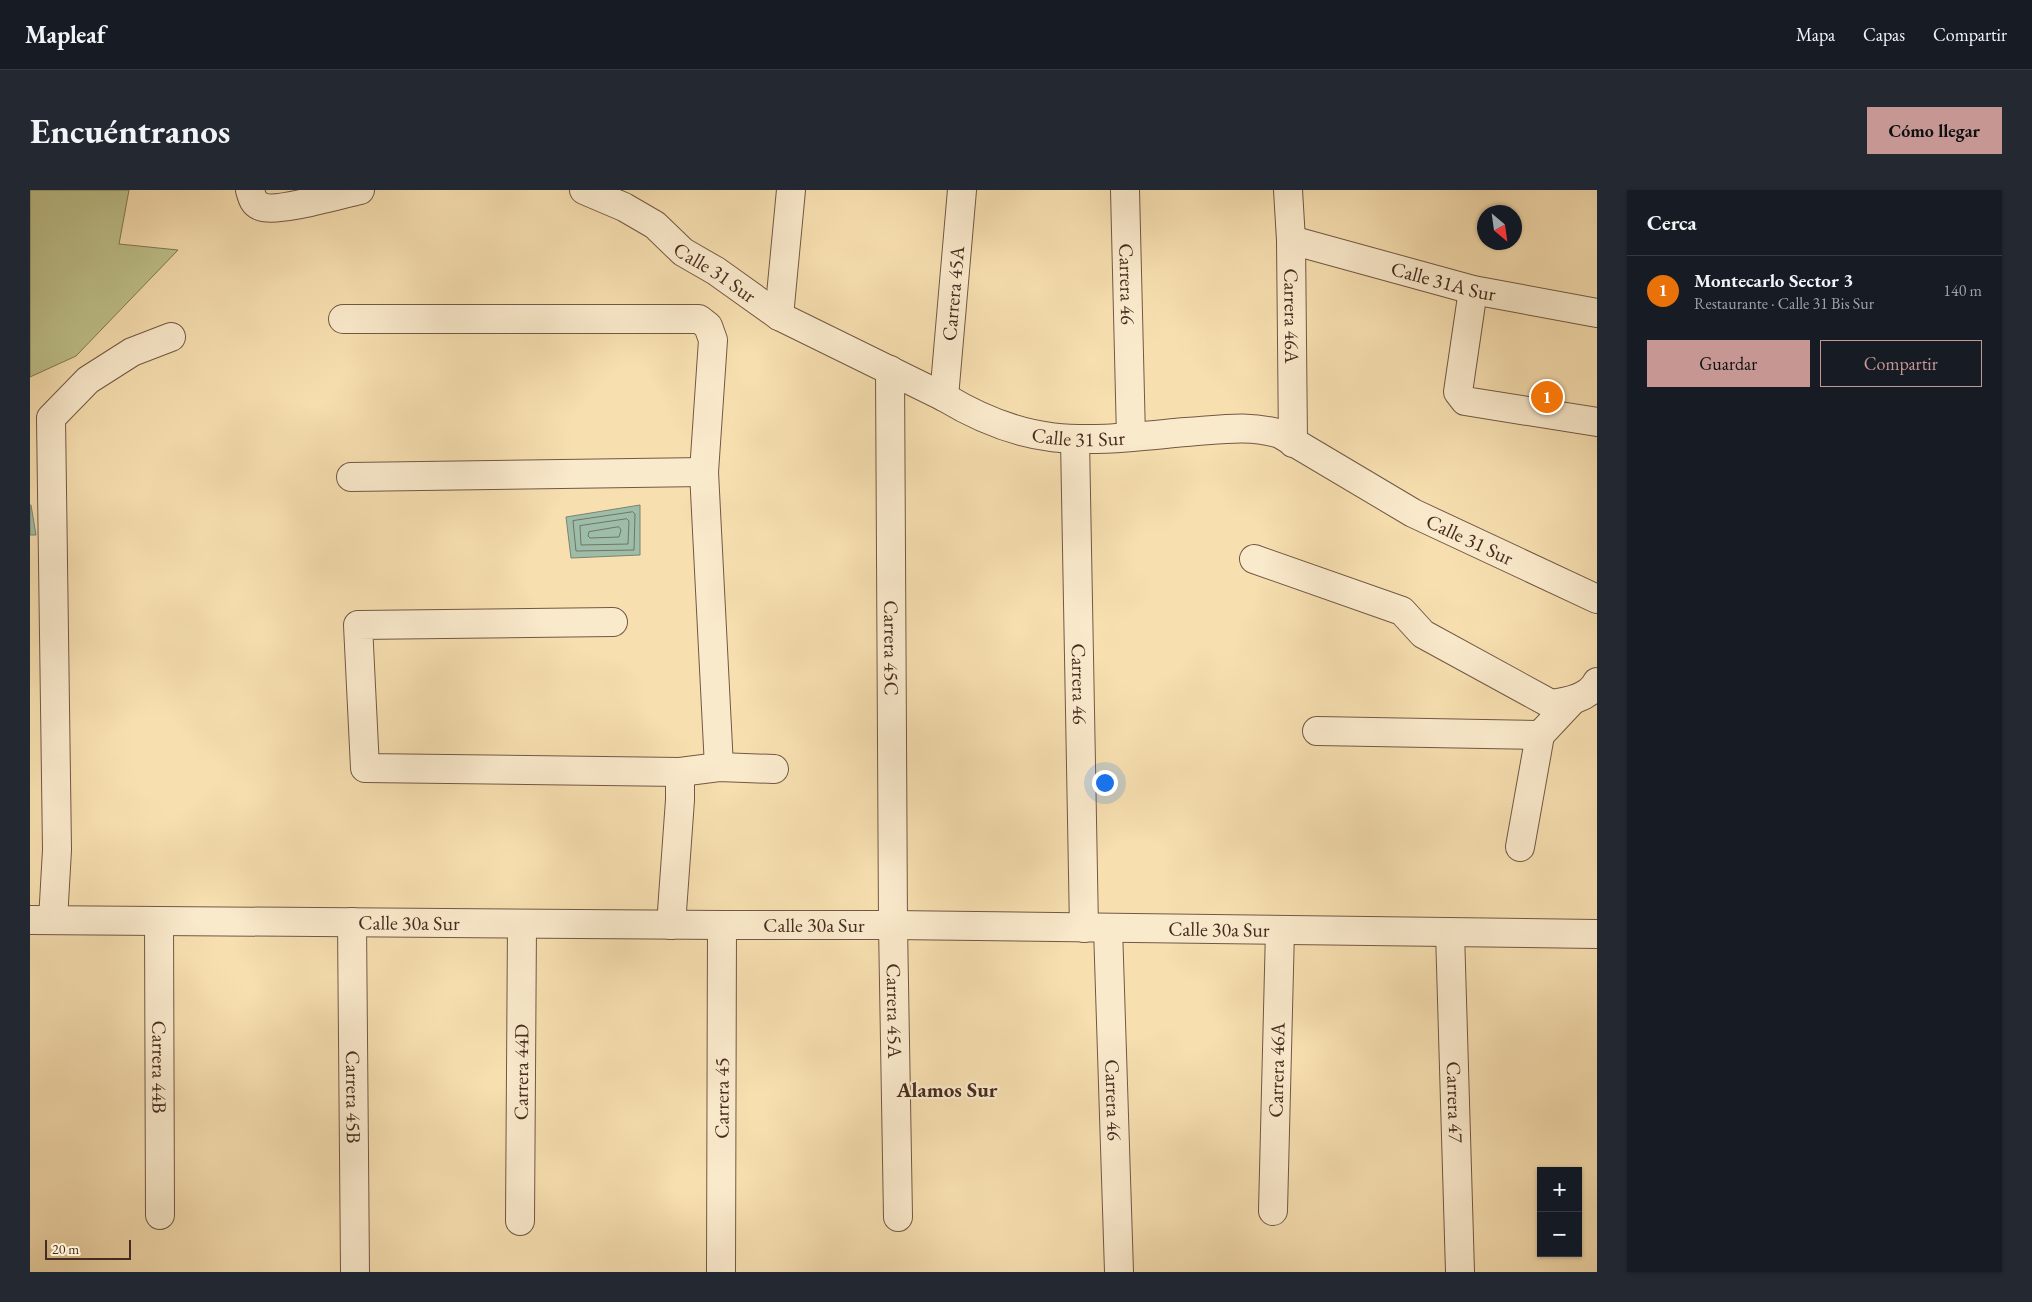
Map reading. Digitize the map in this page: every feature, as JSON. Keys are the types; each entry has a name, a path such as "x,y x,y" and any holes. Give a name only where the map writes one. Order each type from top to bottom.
{"street":[{"path":"250,190 254,202 262,207 278,208 360,190"},
{"name":"Calle 31 Sur","path":"584,190 624,207 655,225 682,252 724,276 779,316 994,423 1020,432 1047,438 1075,440 1103,440 1232,427 1264,429 1280,434 1413,513 1597,599"},
{"path":"779,316 791,190"},
{"name":"Carrera 45A","path":"944,397 962,190"},
{"name":"Carrera 46","path":"1125,190 1131,437"},
{"name":"Carrera 46A","path":"1288,190 1291,240 1294,443"},
{"name":"Calle 31A Sur","path":"1291,240 1473,290 1597,313"},
{"path":"1473,290 1458,392 1465,401 1597,422"},
{"path":"344,319 699,319 708,326 713,340 704,472 719,766"},
{"path":"42,920 57,850 51,418 88,380 132,352 171,337"},
{"name":"Carrera 45C","path":"890,370 893,925"},
{"name":"Carrera 46","path":"1075,440 1096,928 1119,1272"},
{"path":"351,477 704,472"},
{"path":"1254,559 1402,611 1424,634 1552,704 1571,702"},
{"path":"614,622 358,625 365,768 680,772 719,766 774,769"},
{"path":"1520,847 1540,735 1571,702 1595,687 1597,682"},
{"path":"1317,731 1540,735"},
{"path":"671,925 680,800 680,772"},
{"name":"Calle 30a Sur","path":"42,920 893,925 1597,934"},
{"name":"Carrera 44B","path":"159,921 160,1215"},
{"name":"Carrera 45B","path":"352,922 355,1272"},
{"name":"Carrera 44D","path":"520,1222 522,924"},
{"name":"Carrera 45","path":"721,1272 722,925"},
{"name":"Carrera 45A","path":"893,925 898,1217"},
{"name":"Carrera 46A","path":"1272,1211 1280,930"},
{"name":"Carrera 47","path":"1450,932 1460,1272"}],"green space":[{"path":"30,190 129,190 119,244 178,250 76,356 30,377"}],"water":[{"path":"31,505 36,535 30,535"},
{"path":"640,505 640,555 571,558 566,517"}],"place":[{"name":"Montecarlo Sector 3","path":"1547,397"}],"district":[{"name":"Alamos Sur","path":"947,1089"}]}
